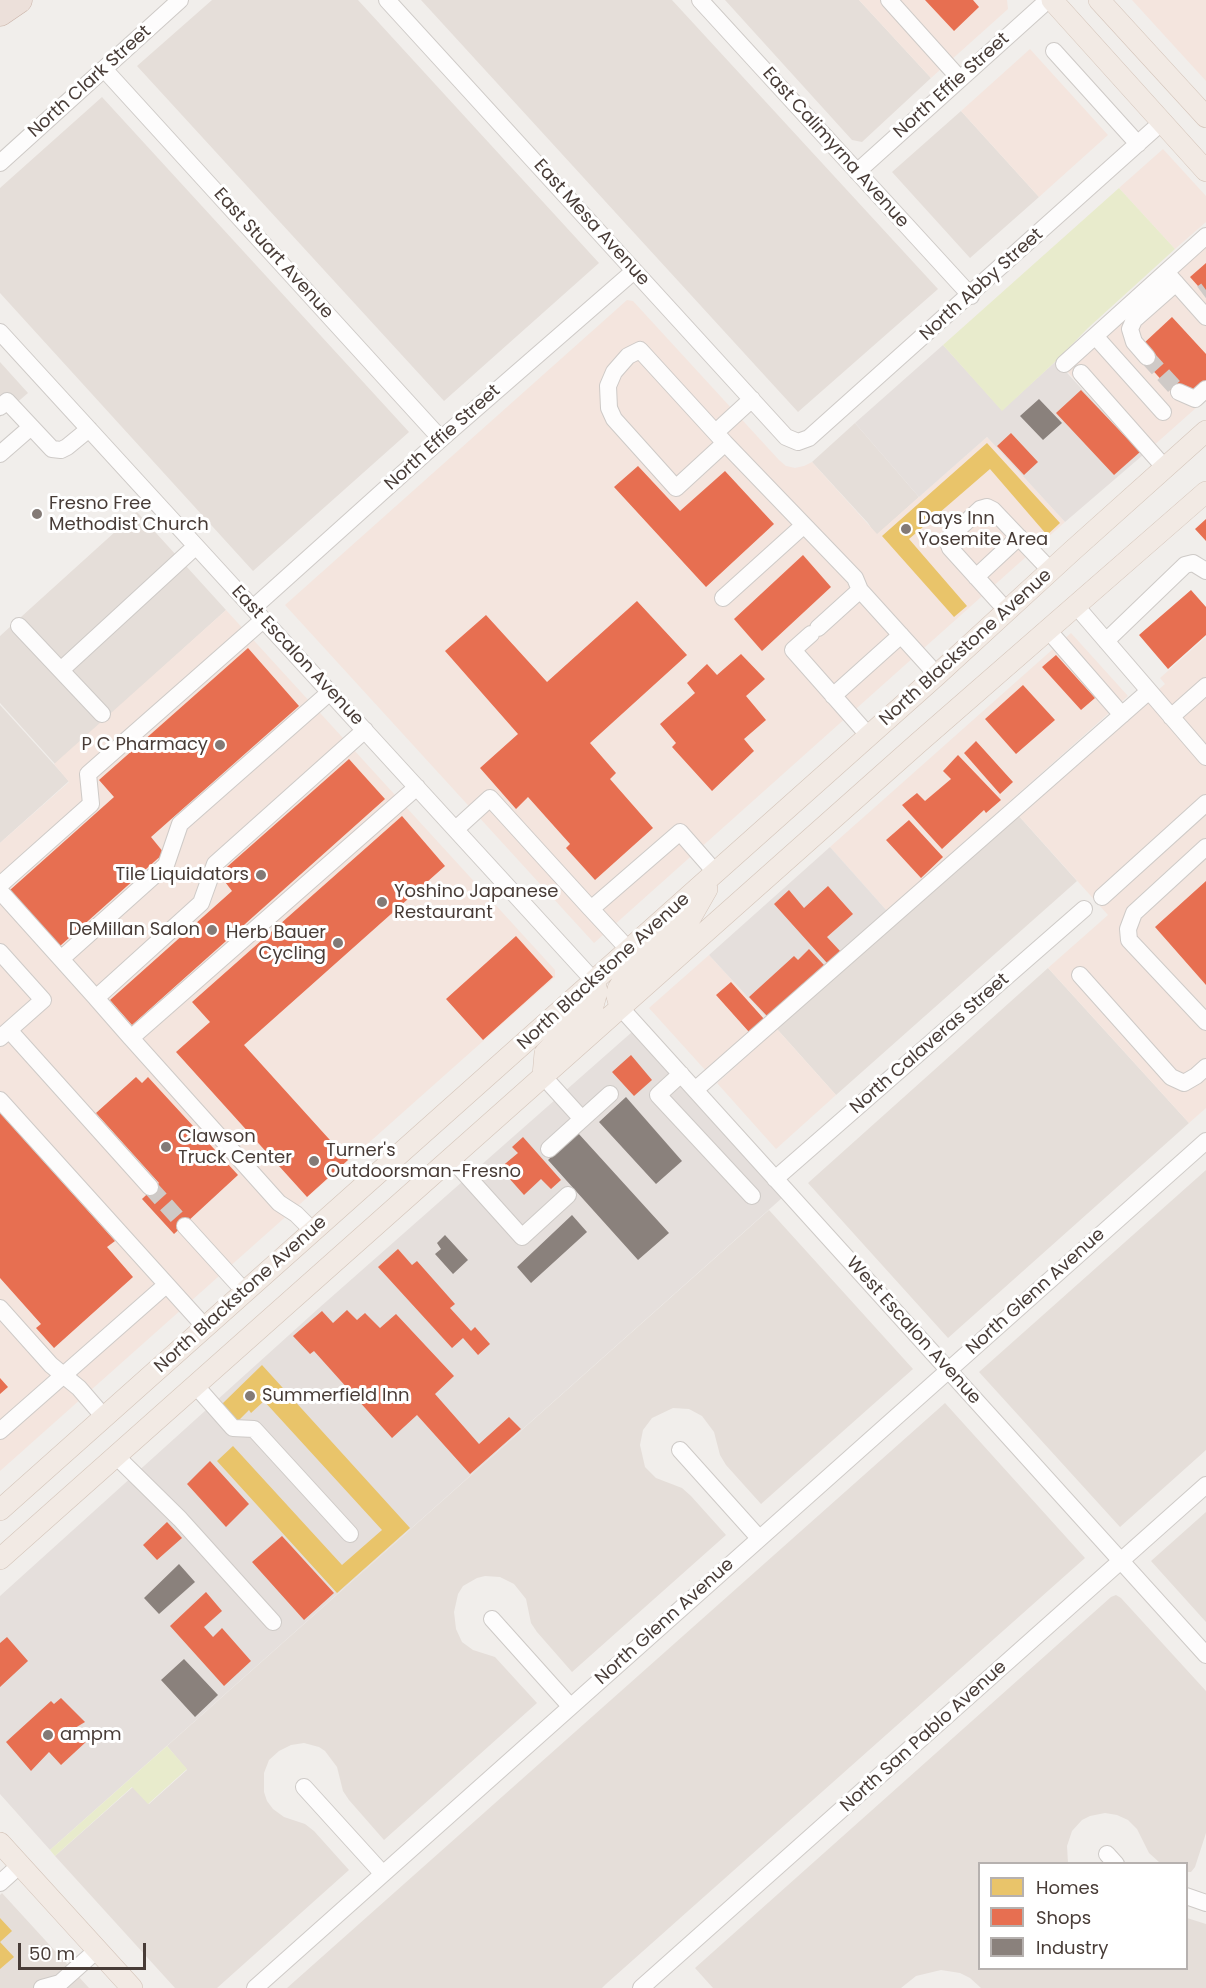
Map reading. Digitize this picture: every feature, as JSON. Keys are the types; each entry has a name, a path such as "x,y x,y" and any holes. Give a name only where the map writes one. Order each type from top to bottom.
{"highway":[{"path":"0,13 19,0"}],"main road":[{"path":"1050,0 1206,171"},
{"path":"1099,0 1206,117"},
{"name":"North Blackstone Avenue","path":"0,1510 716,873 1206,431"},
{"name":"North Blackstone Avenue","path":"0,1559 450,1157 1206,492"},
{"path":"620,1007 617,1002 618,989 626,976 690,917 716,873"},
{"path":"543,1076 545,1053 593,1006 597,991 594,981"},
{"path":"0,1843 132,1988"}],"street":[{"name":"North Clark Street","path":"0,163 180,0"},
{"name":"East Mesa Avenue","path":"387,0 786,437 798,442"},
{"name":"East Calimyrna Avenue","path":"700,0 971,296"},
{"path":"889,0 960,79"},
{"name":"North Effie Street","path":"857,172 1050,0"},
{"path":"1054,51 1138,144"},
{"name":"East Stuart Avenue","path":"104,69 441,439"},
{"name":"North Abby Street","path":"798,442 809,438 971,296 1162,122"},
{"path":"1147,357 1134,342 1130,329 1134,320 1206,236"},
{"name":"North Effie Street","path":"0,885 91,804 88,774 441,439 634,271"},
{"path":"1171,277 1198,298 1206,317"},
{"path":"1064,364 1095,336 1171,277"},
{"name":"East Escalon Avenue","path":"0,332 594,981"},
{"path":"1095,336 1163,412"},
{"path":"752,399 720,438 676,488 614,419 609,408 608,386 614,372 628,356 640,350 720,438 855,578 860,590 937,675"},
{"path":"1081,373 1165,468"},
{"path":"1179,392 1196,399 1206,389"},
{"path":"0,407 7,401 48,446 57,450 72,444 89,429"},
{"path":"0,454 31,427"},
{"path":"1007,611 950,548 948,542 950,537 980,509 987,507 993,510 1050,571"},
{"path":"723,598 804,525"},
{"path":"976,577 1019,537"},
{"path":"61,670 196,546"},
{"path":"1106,641 1185,565 1193,563 1206,571"},
{"path":"860,590 792,650 869,736"},
{"path":"1076,606 1205,754"},
{"path":"20,626 102,714"},
{"path":"1048,630 1122,716"},
{"path":"833,696 901,635"},
{"path":"1171,717 1206,686"},
{"path":"695,1090 1149,691"},
{"path":"61,959 166,865 180,824 330,692"},
{"path":"96,998 201,903 215,864 365,730"},
{"path":"131,1038 417,787"},
{"path":"456,829 490,798 629,950"},
{"path":"1102,897 1206,803"},
{"path":"591,909 680,832 716,873"},
{"path":"1206,847 1134,913 1128,929 1129,939 1206,1022"},
{"path":"0,891 279,1203 296,1214 313,1232"},
{"name":"North Calaveras Street","path":"775,1179 1084,909"},
{"path":"0,952 43,1000 4,1034 150,1187"},
{"path":"1080,975 1171,1077 1184,1083 1206,1067"},
{"name":"West Escalon Avenue","path":"620,1007 1206,1655"},
{"path":"681,1074 658,1095 752,1196"},
{"path":"543,1076 582,1119"},
{"path":"549,1149 610,1094"},
{"path":"0,1100 206,1327"},
{"name":"North Glenn Avenue","path":"255,1988 1206,1141"},
{"path":"450,1157 522,1237 568,1195"},
{"path":"185,1226 245,1292"},
{"path":"0,1431 166,1285"},
{"path":"0,1308 51,1365 78,1388 104,1417"},
{"path":"195,1385 233,1428 254,1430 350,1534"},
{"path":"680,1450 759,1538"},
{"path":"116,1456 180,1519 273,1622"},
{"name":"North San Pablo Avenue","path":"641,1988 1206,1485"},
{"path":"492,1619 570,1706"},
{"path":"304,1787 383,1874"},
{"path":"0,1883 20,1865"},
{"path":"1188,1897 1206,1903"},
{"path":"42,1988 60,1983 97,1950"}],"shaded area":[{"path":"212,0 358,0 599,263 444,401 137,66"},
{"path":"421,0 672,0 938,289 798,412"},
{"path":"725,0 859,0 931,78 862,142 852,140"},
{"path":"859,0 1007,0 1008,9 931,78"},
{"path":"1132,0 1206,0 1206,81"},
{"path":"1030,49 1108,135 1039,197 961,111"},
{"path":"102,97 409,432 253,571 0,293 0,188"},
{"path":"961,111 1039,197 970,258 892,172"},
{"path":"1163,149 1206,196 1206,222 1175,249 1119,188"},
{"path":"1206,243 1206,399 1143,455 1064,368"},
{"path":"627,300 633,301 779,460 786,466 795,468 812,462 877,534 987,437 1065,522 594,943 285,605"},
{"path":"943,345 1002,410 1056,361 1143,455 1065,522 987,437 919,497 855,423"},
{"path":"0,362 28,393 0,417"},
{"path":"855,423 919,497 876,536 868,523 812,462"},
{"path":"137,512 226,610 56,765 0,703 0,636"},
{"path":"226,610 555,970 555,977 0,1471 0,843 69,782 54,764"},
{"path":"1071,633 1128,696 887,911 830,847"},
{"path":"1206,637 1206,1108 1189,1123 1048,968 1108,915 1018,815 1165,684 1160,678"},
{"path":"0,705 69,781 0,843"},
{"path":"1018,815 1077,881 836,1095 777,1029"},
{"path":"830,847 887,911 767,1018 709,955"},
{"path":"709,955 767,1018 706,1071 649,1008"},
{"path":"1048,968 1189,1123 948,1338 808,1183"},
{"path":"777,1029 836,1095 776,1149 717,1083"},
{"path":"632,1032 782,1198 50,1850 0,1794 0,1596 319,1308"},
{"path":"1206,1170 1206,1450 1120,1527 979,1372"},
{"path":"769,1210 913,1369 761,1504 726,1465 720,1455 714,1432 702,1416 689,1409 673,1408 652,1418 643,1430 640,1445 645,1467 656,1478 682,1488 726,1535 572,1672 531,1623 526,1599 514,1584 500,1577 485,1576 463,1586 458,1594 454,1612 456,1629 462,1642 473,1650 495,1657 537,1703 384,1840 343,1791 337,1767 325,1751 304,1743 291,1745 279,1751 269,1760 264,1773 264,1792 267,1801 284,1817 305,1824 314,1831 349,1870 217,1988 175,1988 55,1856 133,1787 149,1804 187,1770 167,1746"},
{"path":"945,1403 1085,1558 602,1988 287,1988"},
{"path":"1206,1512 1206,1622 1151,1561"},
{"path":"1116,1595 1121,1598 1206,1691 1206,1833 1195,1867 1188,1872 1188,1862 1159,1862 1149,1853 1137,1829 1128,1820 1105,1813 1082,1820 1072,1831 1067,1846 1068,1862 978,1862 978,1970 1188,1970 1188,1918 1206,1924 1206,1988 981,1988 960,1973 941,1970 916,1976 901,1988 713,1988 695,1968 1111,1597"},
{"path":"2,1893 89,1988 0,1988 0,1895"}],"green space":[{"path":"1119,188 1175,249 1088,328 1002,411 943,345"},
{"path":"167,1746 187,1769 148,1804 132,1787 55,1856 50,1850"}],"building: Homes":[{"name":"Days Inn Yosemite Area","path":"987,443 1060,523 1047,535 990,469 909,539 967,606 954,617 882,536"},
{"path":"262,1365 410,1528 337,1593 217,1461 233,1446 342,1565 382,1530 264,1401 251,1413 249,1410 238,1421 222,1404"},
{"path":"0,1918 12,1931 0,1942"},
{"path":"0,1942 14,1957 0,1969"}],"building: Shops":[{"path":"925,0 973,0 979,7 954,31"},
{"path":"1206,263 1206,295 1190,277"},
{"path":"1172,317 1206,354 1206,380 1190,395 1179,399 1146,363 1143,344"},
{"path":"1081,390 1140,452 1114,475 1056,413"},
{"path":"1011,433 1038,462 1024,475 997,446"},
{"path":"638,466 680,511 725,471 774,524 706,587 614,487"},
{"path":"1206,519 1206,541 1195,529"},
{"path":"803,555 831,587 762,651 734,619"},
{"path":"1191,590 1206,607 1206,635 1168,669 1139,635"},
{"path":"637,601 687,655 590,743 616,773 610,779 653,828 595,880 566,848 570,844 528,797 516,809 480,768 518,734 445,651 486,615 547,682"},
{"path":"248,648 299,706 151,837 164,853 60,946 10,890 114,797 99,780"},
{"path":"741,654 765,679 746,696 766,720 744,739 754,751 712,791 672,747 676,743 660,724 695,693 687,683 707,664 717,675"},
{"path":"1056,655 1095,698 1081,710 1042,667"},
{"path":"1023,685 1055,720 1016,754 985,719"},
{"path":"976,741 1013,782 1000,794 964,753"},
{"path":"958,755 1001,800 986,813 984,810 942,849 902,805 917,793 925,801 951,779 943,771"},
{"path":"349,759 385,799 132,1025 110,1000 232,891 219,874"},
{"path":"402,816 445,866 244,1045 348,1160 307,1197 176,1052 210,1022 192,1002"},
{"path":"909,820 943,857 921,878 886,840"},
{"path":"1206,881 1206,985 1155,927"},
{"path":"828,886 853,914 827,937 840,951 827,963 774,904 789,890 804,908"},
{"path":"516,936 553,977 483,1040 446,999"},
{"path":"809,949 824,965 767,1016 749,997 794,956 798,960"},
{"path":"731,982 764,1019 749,1032 716,995"},
{"path":"631,1055 652,1080 634,1096 612,1072"},
{"path":"136,1077 142,1083 148,1077 238,1175 174,1234 142,1199 159,1183 96,1113"},
{"path":"0,1113 115,1241 107,1247 133,1277 54,1348 36,1328 41,1324 0,1278"},
{"path":"523,1137 561,1180 551,1189 541,1179 524,1195 500,1168 518,1153 512,1147"},
{"path":"398,1249 412,1265 417,1261 455,1304 450,1308 471,1331 475,1327 490,1344 478,1355 463,1338 452,1348 378,1267"},
{"path":"347,1310 357,1320 365,1313 380,1328 396,1314 454,1376 435,1394 479,1444 509,1417 521,1429 470,1474 417,1415 392,1438 314,1351 310,1354 293,1336 322,1311 333,1323"},
{"path":"0,1378 8,1387 0,1394"},
{"path":"210,1461 249,1504 226,1527 187,1484"},
{"path":"167,1522 182,1538 157,1560 143,1545"},
{"path":"282,1536 334,1593 304,1620 252,1562"},
{"path":"206,1592 222,1611 204,1627 213,1637 222,1628 251,1661 224,1686 170,1626"},
{"path":"7,1637 28,1661 0,1687 0,1643"},
{"name":"ampm","path":"61,1698 85,1722 75,1728 87,1741 61,1765 49,1752 31,1771 6,1742 51,1701 54,1704"}],"building: Industry":[{"path":"1039,399 1062,423 1043,440 1020,416"},
{"path":"626,1097 682,1161 656,1184 599,1122"},
{"path":"578,1133 669,1233 638,1260 548,1160"},
{"path":"572,1215 587,1232 531,1283 517,1267"},
{"path":"445,1235 468,1260 453,1274 435,1254 441,1249 437,1243"},
{"path":"179,1564 195,1582 159,1614 144,1598"},
{"path":"184,1659 218,1695 195,1717 161,1680"}],"tunnel":[{"path":"1202,293 1206,290"},
{"path":"1147,357 1179,392"},
{"path":"150,1187 185,1226"}],"place":[{"name":"Fresno Free Methodist Church","path":"37,514"},
{"name":"Days Inn Yosemite Area","path":"906,529"},
{"name":"P C Pharmacy","path":"220,745"},
{"name":"Tile Liquidators","path":"261,875"},
{"name":"Yoshino Japanese Restaurant","path":"382,902"},
{"name":"DeMillan Salon","path":"212,930"},
{"name":"Herb Bauer Cycling","path":"338,943"},
{"name":"Clawson Truck Center","path":"166,1147"},
{"name":"Turner's Outdoorsman-Fresno","path":"314,1161"},
{"name":"Summerfield Inn","path":"250,1396"},
{"name":"ampm","path":"48,1735"}]}
